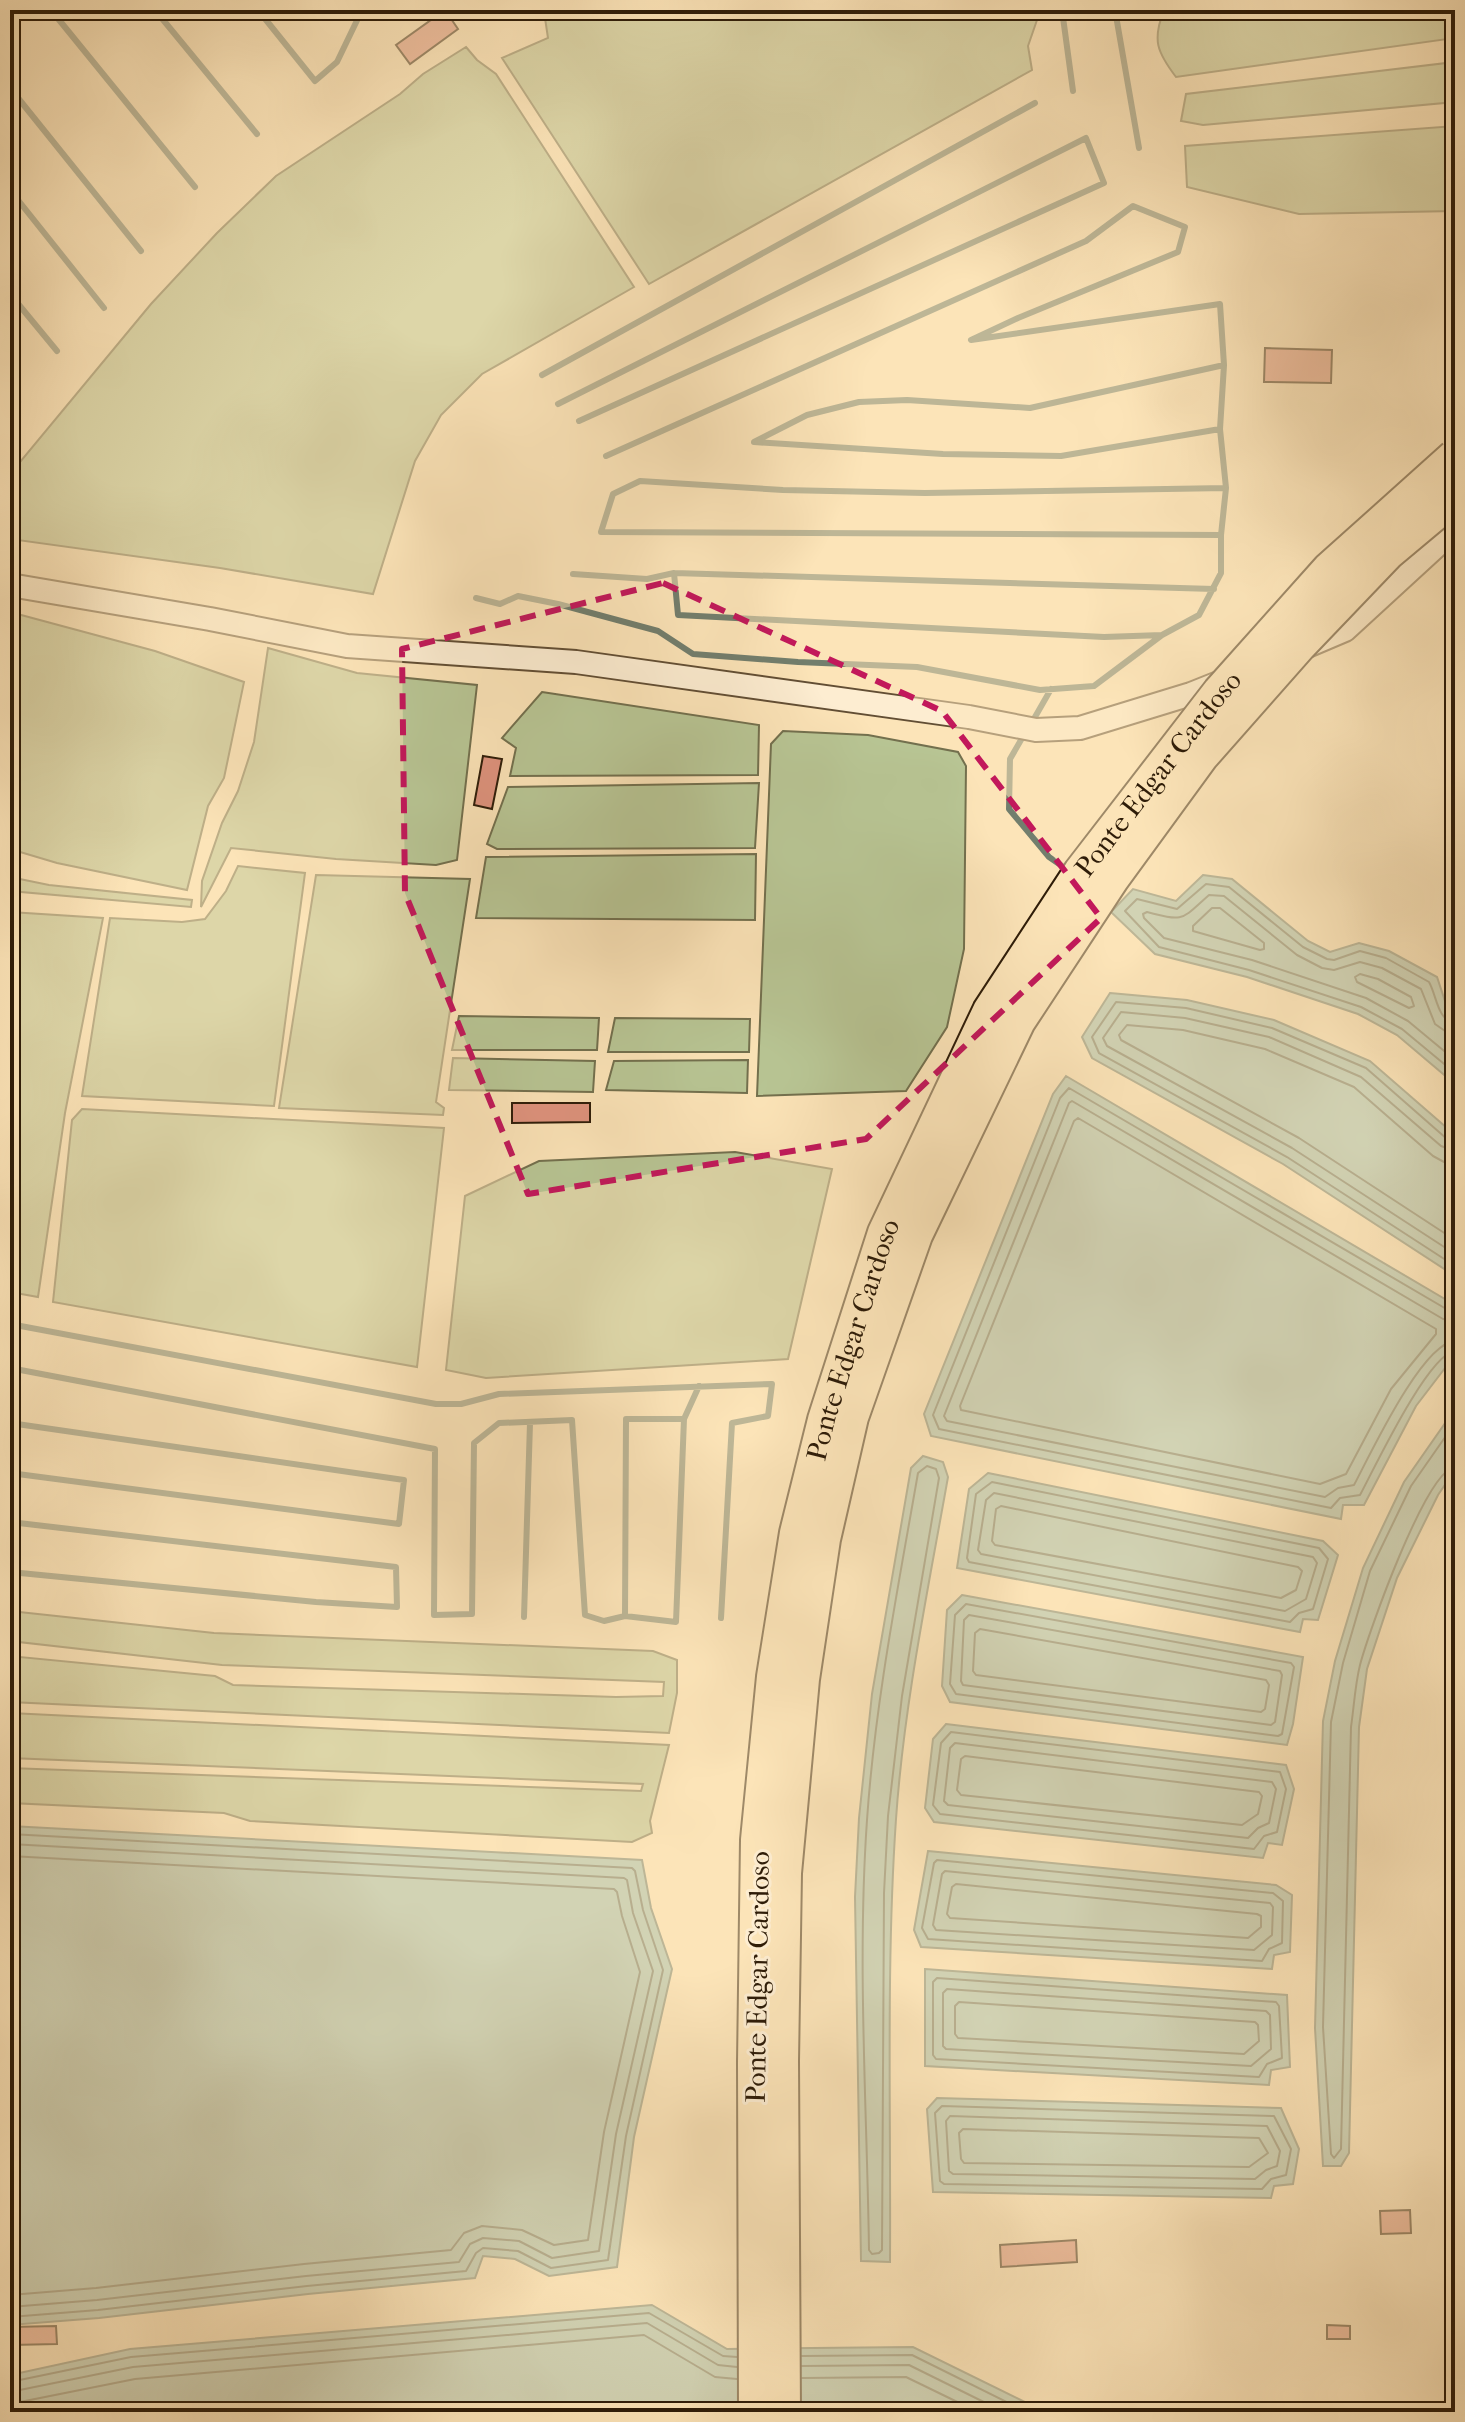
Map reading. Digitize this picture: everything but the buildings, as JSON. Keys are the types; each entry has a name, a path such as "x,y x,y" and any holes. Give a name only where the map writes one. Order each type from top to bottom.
{"main road":[{"name":"Ponte Edgar Cardoso","path":"756,2412 758,1840 774,1677 797,1533 825,1420 885,1233 990,1011 1081,872 1220,692 1319,581 1455,457"},
{"name":"Ponte Edgar Cardoso","path":"783,2412 781,2061 784,1873 802,1679 823,1539 851,1417 915,1235 1018,1021 1112,878 1201,756 1299,645 1387,553 1455,496"}],"street":[{"path":"10,585 347,646 576,662 969,717 1036,730 1080,728 1191,694 1345,630 1455,529"}],"highlighted area":[{"path":"663,583 942,711 1101,918 866,1139 528,1194 405,893 402,649"}],"green space":[{"path":"537,10 1035,10 1037,20 1028,46 1032,70 649,284 502,58 548,38 545,18"},
{"path":"1164,10 1455,10 1455,38 1176,77 1158,45 1158,30"},
{"path":"466,47 496,74 634,287 482,374 441,415 415,461 373,594 220,568 10,539 10,474 151,304 276,176"},
{"path":"1455,62 1455,102 1203,125 1181,121 1186,94"},
{"path":"1455,126 1455,211 1299,214 1187,187 1185,146"},
{"path":"10,612 155,651 244,682 224,778 208,806 187,890 57,863 10,849"},
{"path":"268,648 357,673 477,685 457,860 436,865 231,848 201,907 202,881 254,742"},
{"path":"542,692 759,725 758,775 510,776 516,748 502,738"},
{"path":"783,731 868,735 958,752 966,766 964,949 947,1027 906,1091 757,1096 771,744"},
{"path":"759,783 755,848 497,849 487,844 508,787"},
{"path":"756,854 755,920 476,918 486,857"},
{"path":"238,866 305,873 274,1106 82,1096 110,918 182,922 205,919 226,891"},
{"path":"316,875 470,879 436,1102 444,1108 443,1115 279,1108"},
{"path":"10,877 49,885 192,900 191,907 10,891"},
{"path":"10,912 103,918 65,1113 38,1297 10,1292"},
{"path":"459,1016 599,1018 597,1050 452,1050"},
{"path":"615,1018 750,1019 749,1052 608,1052"},
{"path":"453,1058 595,1061 593,1092 449,1090"},
{"path":"748,1060 747,1093 606,1090 614,1061"},
{"path":"82,1109 444,1128 417,1367 53,1302 72,1120"},
{"path":"735,1152 832,1169 788,1359 486,1378 446,1370 465,1196 539,1161"},
{"path":"10,1611 214,1633 653,1651 677,1660 677,1693 669,1733 10,1702 10,1656 215,1676 233,1685 616,1697 663,1696 664,1682 222,1665 10,1641"},
{"path":"10,1713 669,1745 650,1821 652,1833 632,1842 250,1821 224,1813 10,1803 10,1768 641,1791 643,1784 10,1758"}],"water":[{"path":"1203,875 1232,879 1308,941 1330,952 1359,943 1389,951 1437,977 1449,1013 1455,1017 1455,1084 1397,1035 1358,1014 1247,977 1155,954 1111,912 1133,889 1176,901"},
{"path":"1110,993 1187,1000 1274,1020 1370,1061 1455,1135 1455,1276 1283,1164 1092,1058 1082,1037"},
{"path":"1066,1076 1455,1305 1455,1355 1416,1406 1364,1505 1343,1505 1341,1519 931,1436 924,1414 1053,1094"},
{"path":"1455,1409 1455,1470 1438,1495 1397,1578 1367,1669 1359,1727 1349,2153 1341,2166 1323,2166 1315,2028 1323,1721 1335,1661 1363,1568 1404,1482"},
{"path":"923,1456 943,1462 948,1477 911,1690 896,1819 890,1985 890,2262 861,2261 855,1897 859,1818 872,1694 911,1468"},
{"path":"988,1473 1323,1541 1338,1555 1318,1620 1303,1619 1300,1632 957,1568 969,1489"},
{"path":"962,1595 1303,1657 1287,1745 950,1702 942,1686 947,1610"},
{"path":"946,1724 1286,1765 1294,1789 1282,1845 1268,1843 1263,1858 934,1822 925,1808 933,1739"},
{"path":"10,1826 642,1860 651,1908 672,1969 634,2137 617,2267 549,2276 515,2259 483,2256 475,2278 10,2325"},
{"path":"928,1851 1276,1885 1292,1895 1290,1952 1274,1955 1272,1969 921,1947 914,1930"},
{"path":"925,1969 1287,1995 1290,2067 1271,2070 1269,2085 925,2066"},
{"path":"937,2098 1281,2108 1299,2149 1293,2184 1274,2186 1271,2198 933,2192 927,2109"},
{"path":"652,2305 727,2349 913,2347 1045,2412 10,2412 10,2375 130,2349"}],"waterway":[{"path":"51,10 195,187"},
{"path":"155,10 257,134"},
{"path":"258,10 315,81 337,62 362,10"},
{"path":"1062,10 1073,91"},
{"path":"1115,10 1139,148"},
{"path":"10,88 141,251"},
{"path":"542,375 1035,103"},
{"path":"558,404 1086,138 1104,183 579,421"},
{"path":"10,190 104,308"},
{"path":"606,456 1086,241 1133,206 1185,227 1178,252 971,340 1220,304 1224,365 1220,429"},
{"path":"10,294 57,351"},
{"path":"1221,535 1226,488 1220,429 1061,456 943,454 754,442 807,415 859,402 907,400 1030,408 1224,365"},
{"path":"10,393 18,402"},
{"path":"1162,635 1199,615 1221,573 1221,535 601,532 613,494 640,481 783,490 925,493 1226,488"},
{"path":"573,574 647,579 674,573 1214,589"},
{"path":"476,598 500,604 518,596 558,604 658,631 693,654 917,667 1040,690 1094,686 1162,635 1104,637 678,615 674,573"},
{"path":"1031,724 1051,689"},
{"path":"1025,733 1010,759 1009,809 1049,857 1071,872"},
{"path":"10,1324 436,1404 461,1404 499,1394 772,1384 768,1416 732,1423 721,1618"},
{"path":"10,1368 435,1449 434,1615 472,1614 474,1443 499,1423 572,1420 585,1615 604,1621 625,1616 626,1419 684,1419"},
{"path":"625,1616 676,1622 684,1419 699,1386"},
{"path":"10,1423 404,1480 399,1524 10,1473"},
{"path":"524,1617 530,1423"},
{"path":"10,1522 396,1567 397,1607 10,1572"}]}
